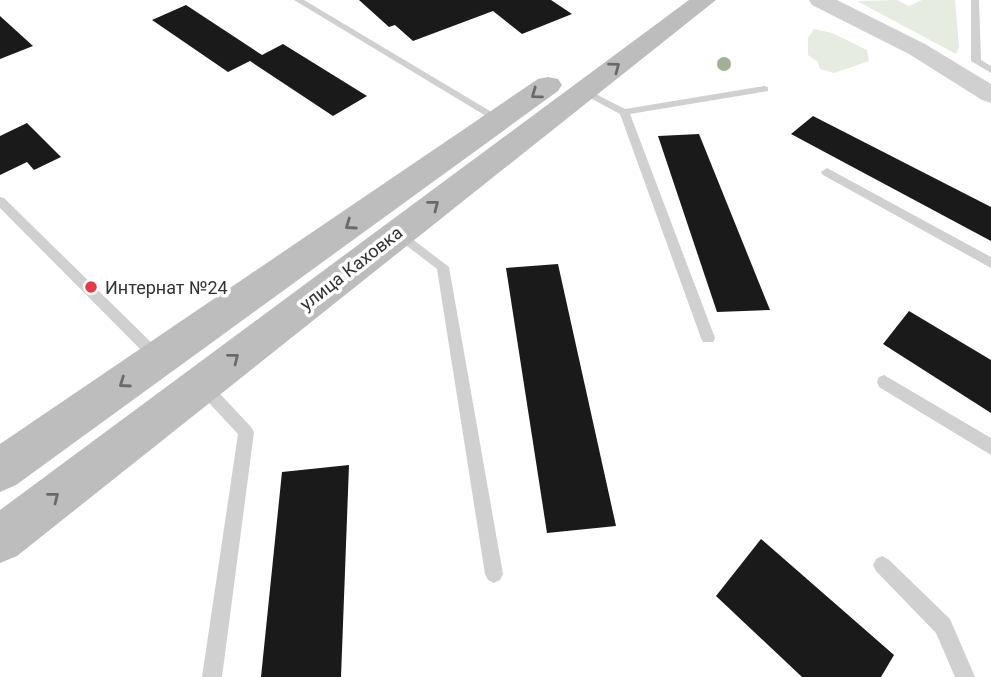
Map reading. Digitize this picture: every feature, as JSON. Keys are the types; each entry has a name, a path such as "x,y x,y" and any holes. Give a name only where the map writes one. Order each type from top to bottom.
{"main road":[{"name":"улица Каховка","path":"0,470 667,0"},
{"name":"улица Каховка","path":"0,539 704,0"}],"street":[{"path":"820,0 917,49 991,95"}],"lane":[{"path":"298,0 500,120"},
{"path":"975,0 976,61 991,70"},
{"path":"582,91 624,112 764,89"},
{"path":"624,112 708,338"},
{"path":"827,172 991,263"},
{"path":"0,201 159,359"},
{"path":"398,233 443,267 494,574"},
{"path":"884,382 991,447"},
{"path":"202,384 246,432 212,677"},
{"path":"882,565 943,626 965,677"}],"shaded area":[{"path":"897,0 909,6 922,0 955,0 959,47 956,54 857,1"},
{"path":"814,29 832,33 867,50 869,61 834,73 820,69 818,62 808,55 808,38"}],"building":[{"path":"359,0 551,0 572,14 522,34 493,11 413,41 395,25 389,27"},
{"path":"186,5 262,55 283,44 367,96 333,116 250,61 228,72 152,20"},
{"path":"0,16 33,46 0,59"},
{"path":"813,116 991,207 991,241 791,134"},
{"path":"27,123 61,157 34,170 27,162 0,175 0,136"},
{"path":"699,134 770,310 717,312 658,136"},
{"path":"558,264 616,526 547,533 506,268"},
{"path":"909,311 991,360 991,413 883,344"},
{"path":"349,465 341,677 261,677 282,472"},
{"path":"761,539 894,655 881,677 802,677 716,596"}],"place":[{"name":"Интернат №24","path":"91,287"}]}
